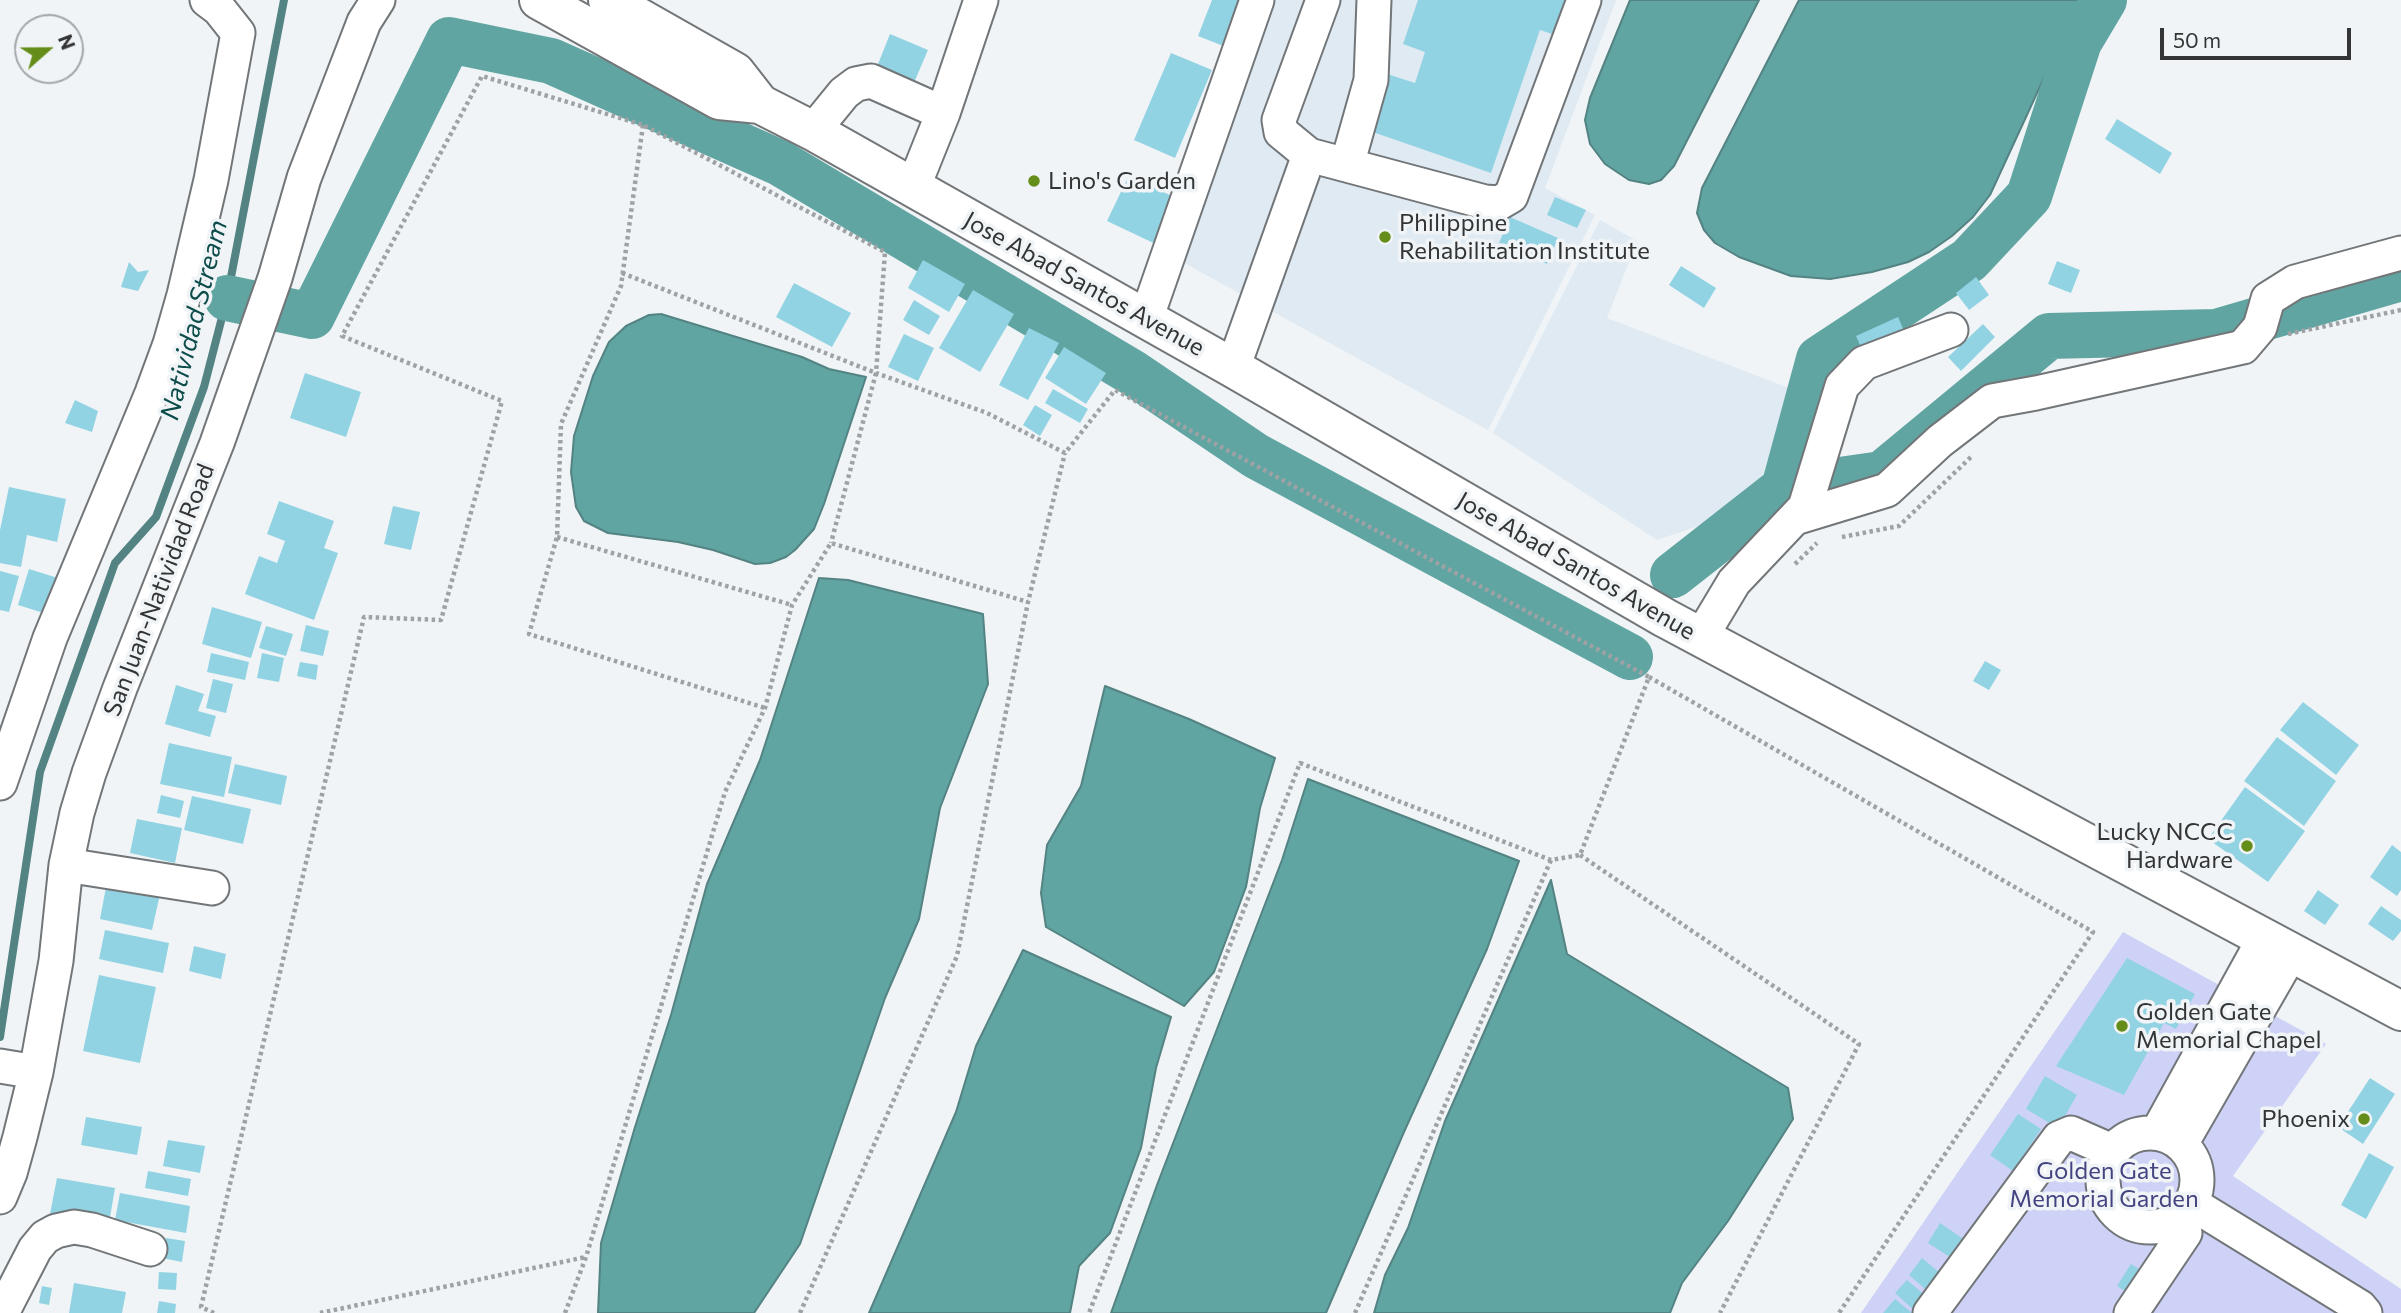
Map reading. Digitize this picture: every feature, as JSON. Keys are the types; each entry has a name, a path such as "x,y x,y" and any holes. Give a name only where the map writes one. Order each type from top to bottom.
{"highway":[{"name":"Jose Abad Santos Avenue","path":"539,0 719,100 760,104 813,131 1701,637 2401,1011"},
{"name":"Jose Abad Santos Avenue","path":"608,0 735,72 760,104"}],"street":[{"path":"207,0 219,9 238,33"},
{"path":"0,783 50,638 170,344 211,180 246,0"},
{"name":"San Juan-Natividad Road","path":"0,1197 17,1149 19,1069 56,961 66,865 89,773 216,443 275,278 304,178 364,22 378,0"},
{"path":"913,188 943,113 981,0"},
{"path":"1146,319 1257,0"},
{"path":"1324,0 1279,120 1280,132 1309,155 1485,202 1499,203 1511,196 1584,0"},
{"path":"1347,165 1371,80 1374,0"},
{"path":"813,131 844,93 856,84 871,81 943,113"},
{"path":"1233,368 1309,155"},
{"path":"1800,512 1887,490 1940,441 1992,401 2049,391 2243,347 2269,321 2295,282 2401,253"},
{"path":"1701,637 1734,582 1800,512 1819,462 1842,386 1850,375 1864,363 1951,330"},
{"path":"66,865 212,888"},
{"path":"2169,1138 2278,946"},
{"path":"1930,1313 2059,1138 2071,1133 2112,1150"},
{"path":"2132,1136 2169,1138 2195,1166 2197,1178 2179,1214 2150,1228 2133,1225 2118,1215 2107,1201 2102,1184 2104,1166 2112,1150 2132,1136"},
{"path":"2131,1313 2185,1233 2179,1214"},
{"path":"2179,1214 2360,1307 2365,1313"},
{"path":"2,1313 35,1249 45,1237 56,1231 74,1227 92,1230 150,1249"}],"path":[{"path":"214,1313 201,1307 364,617 441,620 502,401 342,336 482,76 643,125 885,252 876,373 831,543 792,605 765,708 725,792 586,1256 565,1313"},
{"path":"643,125 621,286 561,424 557,537 529,634 765,708"},
{"path":"622,273 876,373 987,413 1065,453"},
{"path":"2269,321 2401,310"},
{"path":"800,1313 957,956 1028,602 1065,453 1115,390 1649,677 2092,932 1839,1313"},
{"path":"1831,539 1899,526 1974,455"},
{"path":"557,537 792,605"},
{"path":"1790,569 1818,541"},
{"path":"831,543 1028,602"},
{"path":"1580,855 1649,677"},
{"path":"1089,1313 1300,763 1551,860 1580,855 1858,1044 1720,1313"},
{"path":"1355,1313 1551,860"},
{"path":"320,1313 586,1256"}],"shaded area":[{"name":"Philippine Rehabilitation Institute","path":"1276,0 1616,0 1545,188 1595,215 1488,430 1177,259"},
{"path":"1630,0 1759,0 1674,166 1661,180 1649,184 1629,180 1605,164 1590,144 1585,120 1590,98"},
{"path":"1799,0 2080,0 1990,195 1973,217 1952,236 1908,262 1872,272 1830,279 1791,276 1739,257 1715,243 1704,230 1697,213 1702,188"},
{"path":"1600,220 1637,241 1607,318 1799,392 1772,473 1746,510 1657,540 1493,433"},
{"path":"661,314 802,357 829,369 866,377 814,529 786,557 770,563 755,564 678,542 608,533 584,521 576,507 571,472 574,436 593,376 609,342 626,326 649,315"},
{"path":"819,578 848,580 983,614 988,684 940,808 919,919 885,998 800,1244 754,1313 598,1313 601,1243 671,1015 707,884 760,760"},
{"path":"1105,686 1189,719 1275,758 1260,808 1246,887 1214,972 1184,1006 1046,927 1041,893 1047,845 1081,786"},
{"path":"1308,779 1519,861 1487,949 1326,1313 1111,1313 1157,1185 1282,860"},
{"path":"1551,880 1567,954 1788,1088 1793,1119 1728,1221 1682,1283 1670,1313 1374,1313 1385,1275 1408,1228 1445,1121"},
{"path":"1023,950 1171,1017 1156,1068 1141,1148 1110,1233 1079,1266 1070,1313 869,1313 956,1112 976,1046"}],"green space":[{"name":"Golden Gate Memorial Garden","path":"2123,932 2326,1044 2233,1176 2401,1289 2401,1313 1861,1313"}],"building":[{"path":"1212,0 1250,0 1231,49 1198,36"},
{"path":"1418,0 1570,0 1558,36 1540,30 1491,173 1367,130 1387,74 1415,83 1425,52 1403,44"},
{"path":"890,34 928,50 913,85 876,69"},
{"path":"1171,53 1212,70 1175,158 1134,140"},
{"path":"2117,119 2172,153 2160,174 2105,139"},
{"path":"1129,175 1184,202 1164,248 1107,221"},
{"path":"1555,197 1586,210 1577,228 1547,215"},
{"path":"1510,217 1558,238 1547,264 1499,243"},
{"path":"923,260 965,284 949,312 908,288"},
{"path":"2057,261 2080,270 2071,293 2048,284"},
{"path":"129,262 138,272 149,270 138,291 121,287"},
{"path":"1681,266 1716,288 1704,308 1669,285"},
{"path":"1976,277 1989,295 1969,310 1956,293"},
{"path":"794,283 851,313 832,347 776,317"},
{"path":"973,290 1014,314 980,372 939,348"},
{"path":"914,300 940,316 929,335 903,320"},
{"path":"1898,317 1908,340 1866,358 1856,336"},
{"path":"1983,324 1995,337 1961,371 1948,357"},
{"path":"1029,328 1059,343 1028,400 999,385"},
{"path":"904,334 934,348 918,381 888,367"},
{"path":"1064,347 1106,373 1086,404 1045,378"},
{"path":"305,373 361,392 346,437 290,418"},
{"path":"1053,389 1088,409 1080,423 1045,403"},
{"path":"75,400 98,411 92,432 65,423"},
{"path":"1035,405 1052,415 1040,436 1023,425"},
{"path":"9,487 66,499 57,542 27,535 21,567 0,563 0,530"},
{"path":"279,501 334,521 324,548 338,553 314,620 245,594 259,556 277,563 285,541 267,534"},
{"path":"393,506 420,512 411,550 384,544"},
{"path":"29,569 61,579 50,615 18,605"},
{"path":"0,571 19,576 9,612 0,610"},
{"path":"212,607 262,622 251,658 202,644"},
{"path":"306,625 329,631 323,656 300,651"},
{"path":"266,626 293,634 286,656 259,648"},
{"path":"211,653 249,662 245,680 207,672"},
{"path":"262,653 284,658 279,682 257,678"},
{"path":"1985,661 2001,670 1989,690 1973,681"},
{"path":"300,662 318,665 316,680 297,676"},
{"path":"213,679 233,684 226,713 206,708"},
{"path":"176,685 204,694 198,711 216,716 210,737 165,724"},
{"path":"2303,702 2359,745 2336,775 2280,730"},
{"path":"2277,737 2336,781 2304,826 2244,781"},
{"path":"169,743 232,757 224,797 160,784"},
{"path":"235,764 287,776 281,805 228,793"},
{"path":"2245,787 2305,831 2268,882 2208,839"},
{"path":"161,795 184,801 180,818 157,813"},
{"path":"192,796 251,809 243,844 184,830"},
{"path":"137,819 182,828 175,863 130,853"},
{"path":"2392,845 2401,852 2401,890 2397,896 2370,877"},
{"path":"107,882 160,894 152,930 100,919"},
{"path":"2318,890 2339,905 2325,925 2304,911"},
{"path":"2381,906 2401,920 2401,931 2393,941 2368,924"},
{"path":"105,930 169,943 163,973 99,959"},
{"path":"194,946 226,954 221,979 189,971"},
{"name":"Golden Gate Memorial Chapel","path":"2127,958 2195,994 2176,1029 2164,1023 2124,1095 2056,1066"},
{"path":"99,975 156,987 140,1063 83,1051"},
{"path":"2045,1076 2077,1095 2058,1128 2026,1109"},
{"path":"2370,1078 2395,1094 2363,1144 2338,1127"},
{"path":"2018,1114 2041,1129 2013,1171 1990,1155"},
{"path":"86,1117 142,1127 137,1155 81,1145"},
{"path":"168,1140 205,1146 200,1173 163,1166"},
{"path":"2369,1153 2394,1167 2366,1219 2341,1205"},
{"path":"148,1171 191,1179 188,1196 145,1188"},
{"path":"57,1178 115,1188 108,1229 49,1219"},
{"path":"120,1193 190,1206 186,1233 115,1220"},
{"path":"1940,1223 1968,1242 1956,1261 1928,1243"},
{"path":"166,1238 185,1241 182,1262 162,1258"},
{"path":"1922,1258 1946,1278 1932,1295 1909,1275"},
{"path":"2131,1264 2146,1273 2131,1295 2117,1286"},
{"path":"159,1272 177,1273 176,1290 158,1289"},
{"path":"1907,1280 1927,1297 1915,1311 1895,1293"},
{"path":"74,1283 126,1292 122,1313 69,1313"},
{"path":"42,1286 52,1288 49,1305 39,1303"},
{"path":"1895,1299 1912,1313 1883,1313"},
{"path":"159,1301 176,1304 175,1313 157,1313"}],"waterway":[{"name":"Natividad Stream","path":"0,1037 40,772 115,563 156,517 204,387 227,298 284,0"},
{"path":"1784,488 1819,359 1969,260 2029,196 2079,42 2104,0"},
{"path":"227,298 312,316 449,40 551,61 780,163 1133,373 1256,456 1630,657"},
{"path":"1673,575 1784,488 1882,474 2049,336 2216,332 2401,278"}],"place":[{"name":"Lino's Garden","path":"1034,181"},
{"name":"Philippine Rehabilitation Institute","path":"1385,237"},
{"name":"Lucky NCCC Hardware","path":"2247,846"},
{"name":"Golden Gate Memorial Chapel","path":"2122,1026"},
{"name":"Phoenix","path":"2364,1119"}]}
